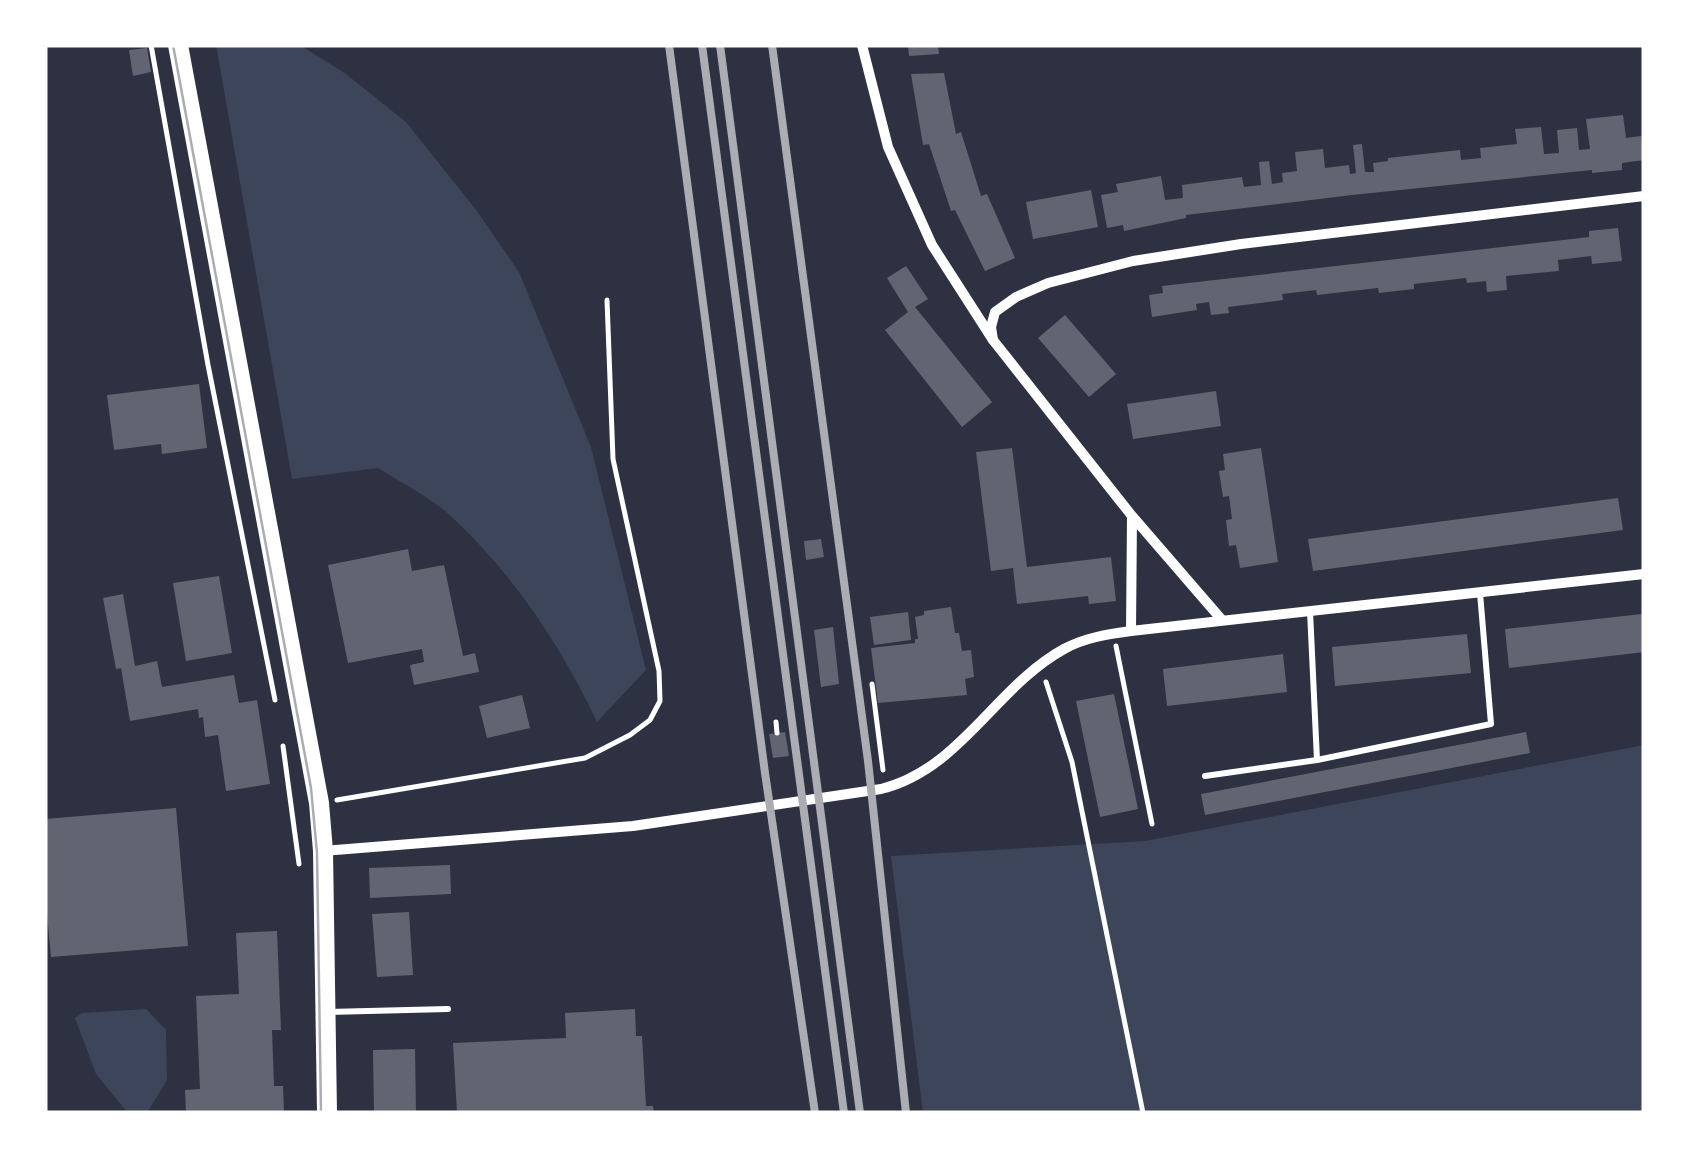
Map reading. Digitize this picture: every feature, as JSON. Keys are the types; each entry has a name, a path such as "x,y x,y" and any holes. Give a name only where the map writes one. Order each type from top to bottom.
{"main road":[{"path":"178,45 319,803 327,1113"}],"street":[{"path":"862,45 888,146 932,245 993,340 1132,516 1222,620"},
{"path":"993,340 995,312 1016,297 1048,283 1133,261 1223,246 1644,196"},
{"path":"1131,631 1132,516"},
{"path":"323,851 633,826 885,788 916,777 942,759 1040,666 1079,642 1222,620 1644,574"}],"lane":[{"path":"1206,776 1317,760 1490,724 1480,593"},
{"path":"1310,611 1317,760"},
{"path":"326,1012 448,1009"}],"path":[{"path":"151,45 275,703"},
{"path":"319,803 585,758 641,728 656,710 661,691 659,671 613,459 607,300"},
{"path":"1114,634 1152,824"},
{"path":"1040,666 1072,762 1143,1113"},
{"path":"872,684 885,788"},
{"path":"776,722 777,733"},
{"path":"282,736 299,867"}],"shaded area":[{"path":"216,45 300,45 346,74 406,122 477,211 519,272 591,447 646,670 597,722 568,667 517,589 447,512 378,468 292,479"},
{"path":"1644,745 1644,1113 923,1113 891,856 1145,841"},
{"path":"146,1009 166,1030 167,1080 147,1113 128,1113 96,1074 75,1018 82,1013"}],"building":[{"path":"908,45 938,45 939,54 909,56"},
{"path":"147,48 151,72 133,76 129,50"},
{"path":"944,73 956,134 961,132 981,196 987,194 1015,258 985,271 955,210 951,211 929,144 923,145 911,74"},
{"path":"1623,115 1626,138 1641,136 1644,160 1622,163 1622,170 1352,195 1186,215 1124,231 1123,225 1107,228 1101,195 1118,192 1116,184 1161,176 1165,200 1183,198 1182,185 1242,177 1244,187 1261,185 1259,162 1269,161 1272,184 1283,182 1282,173 1297,171 1295,152 1323,149 1325,168 1349,165 1350,174 1356,173 1353,145 1362,144 1365,172 1374,172 1373,163 1388,158 1460,150 1461,160 1481,158 1480,148 1517,144 1515,129 1541,127 1544,154 1559,153 1557,130 1577,128 1579,150 1590,149 1586,119"},
{"path":"1091,190 1098,227 1033,239 1026,202"},
{"path":"1618,228 1622,261 1592,264 1591,256 1558,260 1559,271 1506,276 1507,290 1487,292 1486,281 1467,283 1466,278 1379,293 1378,288 1317,295 1316,290 1282,294 1283,300 1228,307 1229,313 1211,315 1209,302 1196,304 1197,310 1152,317 1149,295 1163,293 1162,286 1589,237 1589,231"},
{"path":"906,266 928,299 915,307 992,402 962,427 885,330 908,312 887,278"},
{"path":"1065,315 1116,374 1089,397 1038,338"},
{"path":"199,384 207,448 162,454 161,444 114,450 107,395"},
{"path":"1216,391 1221,426 1133,439 1127,404"},
{"path":"1012,448 1027,567 1111,557 1116,601 1089,604 1088,596 1017,604 1013,568 991,571 976,452"},
{"path":"1261,448 1278,562 1240,568 1236,545 1229,546 1229,496 1223,497 1219,471 1225,470 1223,454"},
{"path":"1618,498 1623,530 1313,571 1308,539"},
{"path":"821,539 824,557 806,560 804,541"},
{"path":"408,549 412,571 444,565 463,656 475,653 479,672 414,685 410,665 424,662 422,649 348,663 328,565"},
{"path":"219,576 232,653 186,661 173,583"},
{"path":"123,594 135,666 157,661 162,687 234,675 239,703 257,700 270,784 226,791 218,735 205,737 198,709 130,721 103,598"},
{"path":"951,607 962,651 971,650 974,677 965,679 967,695 878,703 871,648 915,643 915,617 924,615 924,611"},
{"path":"908,612 911,640 874,645 870,617"},
{"path":"1642,614 1644,652 1509,668 1505,629"},
{"path":"833,627 839,684 821,687 814,630"},
{"path":"1467,634 1471,673 1335,686 1332,647"},
{"path":"1283,654 1287,692 1167,706 1163,669"},
{"path":"1114,694 1138,809 1100,817 1076,701"},
{"path":"522,695 530,728 487,738 479,706"},
{"path":"785,732 789,756 773,758 769,734"},
{"path":"1526,732 1530,753 1205,815 1201,794"},
{"path":"176,808 188,946 51,957 45,892 45,819"},
{"path":"450,865 451,894 370,898 369,868"},
{"path":"409,912 413,975 377,977 372,914"},
{"path":"277,931 281,1030 272,1030 274,1086 283,1086 284,1113 186,1113 185,1090 200,1089 196,996 239,994 236,933"},
{"path":"635,1009 636,1036 642,1036 646,1106 653,1106 654,1113 457,1113 453,1043 566,1038 565,1013"},
{"path":"415,1049 416,1113 374,1113 373,1050"}],"tram line":[{"path":"173,45 311,788 317,853 321,1113"}],"railway":[{"path":"669,45 765,773 815,1113"},
{"path":"702,45 844,1113"},
{"path":"720,45 860,1113"},
{"path":"772,45 868,761 906,1113"}]}
